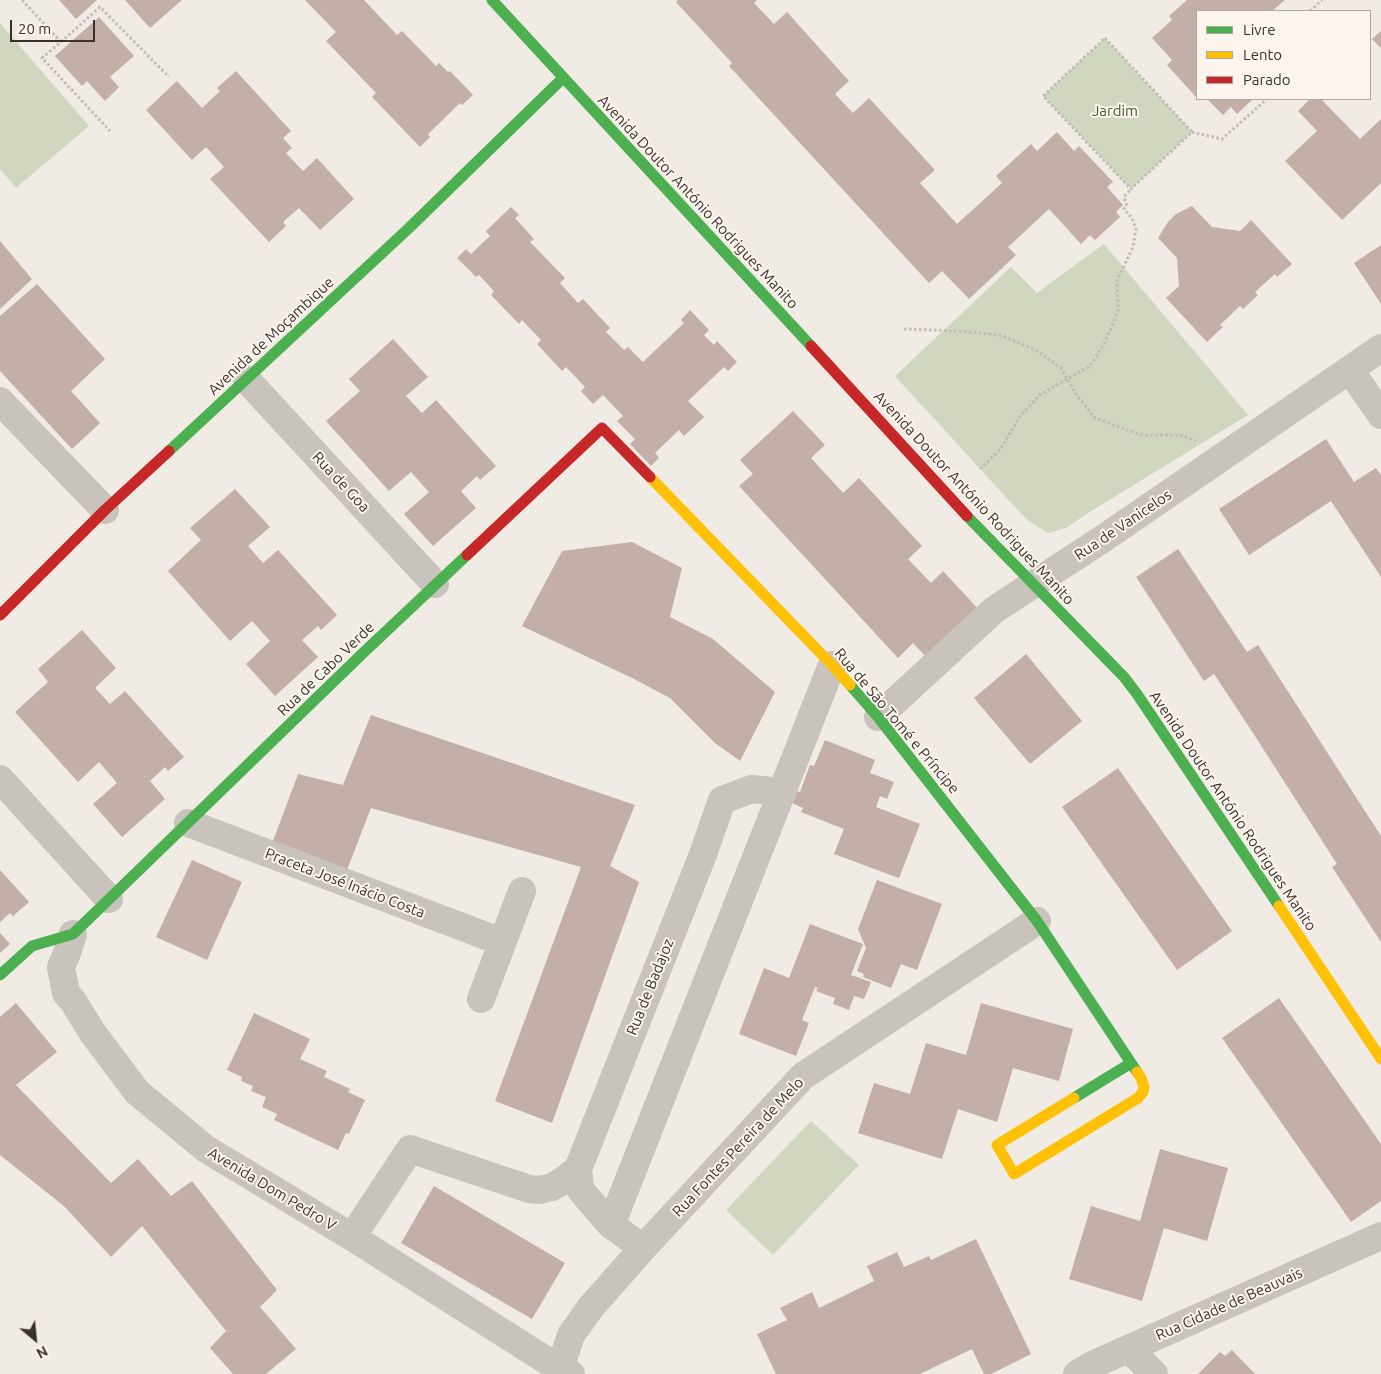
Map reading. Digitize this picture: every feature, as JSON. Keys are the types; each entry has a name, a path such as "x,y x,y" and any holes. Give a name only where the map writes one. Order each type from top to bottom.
{"street":[{"name":"Avenida Doutor António Rodrigues Manito","path":"492,0 983,534 1124,677 1381,1059"},
{"name":"Avenida de Moçambique","path":"0,615 105,510 410,228 563,78"},
{"name":"Rua de Vanicelos","path":"878,716 994,610 1381,348"},
{"path":"1350,370 1381,415"},
{"name":"Rua de Goa","path":"247,380 435,584"},
{"path":"0,401 105,510"},
{"name":"Rua de Cabo Verde","path":"73,934 435,584 602,428"},
{"name":"Rua de São Tomé e Príncipe","path":"602,428 832,665 878,716 1037,921 1141,1078 1144,1092 1138,1098 1014,1174 996,1145 1131,1063"},
{"path":"611,1225 832,665"},
{"path":"0,779 109,899"},
{"name":"Rua de Badajoz","path":"578,1169 702,857 722,800 752,789 783,792"},
{"name":"Praceta José Inácio Costa","path":"188,823 502,942"},
{"path":"481,999 522,890"},
{"name":"Rua Fontes Pereira de Melo","path":"566,1372 568,1343 577,1326 591,1307 643,1248 803,1076 1037,921"},
{"path":"0,975 32,946 73,934"},
{"name":"Avenida Dom Pedro V","path":"73,934 61,967 66,994 73,1001 92,1032 137,1092 206,1150 352,1238 566,1372"},
{"path":"352,1238 410,1149 529,1189 546,1188 556,1185 578,1169"},
{"path":"578,1169 580,1189 589,1200 611,1225 643,1248"},
{"name":"Rua Cidade de Beauvais","path":"1077,1374 1381,1236"},
{"path":"1129,1349 1154,1374"}],"path":[{"path":"22,0 61,42"},
{"path":"1311,10 1322,0"},
{"path":"110,131 42,58 100,7 169,77"},
{"path":"1131,189 1043,96 1105,38 1192,132 1222,138 1266,100"},
{"path":"980,469 1000,450 1020,416 1041,394 1090,366 1105,342 1118,311 1117,281 1133,247 1136,229 1132,218 1124,209 1127,206 1124,197 1192,132"},
{"path":"904,329 1000,335 1036,350 1061,368 1076,394 1096,418 1141,435 1181,435 1230,452"}],"green space":[{"path":"0,23 89,126 16,188 0,169"},
{"name":"Jardim","path":"1105,38 1192,132 1131,189 1043,96"},
{"path":"1104,244 1248,415 1066,528 1048,533 1027,520 895,376 1011,267 1037,293"},
{"path":"811,1121 859,1165 773,1255 726,1210"}],"building":[{"path":"59,0 97,0 76,19"},
{"path":"125,0 182,0 150,28"},
{"path":"305,0 364,0 397,35 402,31 436,66 439,63 448,72 450,71 473,95 462,105 460,103 428,134 430,137 420,147 372,97 376,93 326,41 336,32"},
{"path":"678,0 757,0 754,3 774,24 787,12 849,81 835,94 853,113 869,98 935,170 920,183 957,224 1002,183 996,176 1031,144 1037,151 1057,132 1074,151 1079,146 1113,182 1107,187 1123,205 1116,212 1120,217 1095,240 1090,235 1081,244 1049,209 1008,247 1016,255 969,299 942,271 929,283 729,66 732,63 676,2"},
{"path":"1187,0 1285,0 1273,10 1196,10 1196,97 1167,65 1172,60 1152,38 1172,20 1169,16"},
{"path":"99,17 134,56 110,77 119,87 105,101 87,81 82,86 55,56"},
{"path":"1381,31 1381,48 1372,39"},
{"path":"236,71 291,131 283,138 292,148 286,153 303,171 317,158 354,199 320,230 299,208 283,222 286,226 269,242 210,179 224,167 206,147 192,160 146,110 177,81 202,108 220,91 217,88"},
{"path":"1208,100 1252,100 1237,114 1231,107 1223,115"},
{"path":"1309,100 1322,100 1360,139 1381,119 1381,183 1342,220 1285,161 1317,131 1298,111"},
{"path":"1192,206 1212,227 1240,231 1251,220 1292,264 1277,277 1275,274 1255,292 1258,295 1243,309 1240,306 1220,325 1223,327 1207,342 1166,298 1179,286 1177,258 1158,238 1168,222 1176,214"},
{"path":"511,207 519,215 515,218 534,239 530,242 565,278 560,283 578,303 583,299 610,328 606,332 624,350 628,347 643,362 684,323 681,320 690,310 709,330 704,335 714,345 717,341 737,362 728,371 724,367 688,401 704,417 684,436 679,430 655,453 659,458 651,466 630,444 635,439 617,421 623,416 603,395 593,404 581,391 585,387 566,367 562,371 537,344 541,340 522,320 519,324 491,295 494,291 479,275 476,277 457,258 466,249 471,254 490,236 486,231"},
{"path":"0,241 32,279 0,309"},
{"path":"1381,245 1381,304 1354,263"},
{"path":"37,284 105,359 71,391 100,423 72,449 0,371 0,316"},
{"path":"393,339 428,377 406,396 422,413 436,400 496,466 480,480 477,476 461,491 476,508 433,546 404,514 429,492 411,472 389,491 326,421 360,391 349,379"},
{"path":"793,411 825,445 811,458 843,493 859,478 922,546 908,559 931,583 943,571 982,613 930,661 913,643 898,658 739,486 753,474 740,460"},
{"path":"1326,439 1354,482 1376,468 1381,475 1381,577 1331,501 1249,555 1219,509"},
{"path":"235,489 270,527 248,546 263,563 278,550 337,615 321,630 318,626 302,640 318,657 275,696 246,664 270,641 252,621 230,641 168,571 201,540 190,528"},
{"path":"632,542 682,568 670,617 713,639 775,692 740,761 715,743 670,698 522,626 562,551"},
{"path":"1178,549 1247,652 1258,645 1381,836 1381,942 1332,867 1337,864 1214,674 1204,681 1136,577"},
{"path":"82,630 116,668 95,688 110,704 125,691 184,757 168,771 165,767 150,781 165,799 122,837 93,804 117,783 99,762 78,782 15,712 48,682 38,669"},
{"path":"1026,654 1082,721 1030,764 974,698"},
{"path":"371,715 635,805 610,866 639,882 552,1123 495,1101 581,867 371,808 345,875 270,849 298,774 343,785"},
{"path":"825,740 875,760 870,773 894,782 887,799 880,796 876,807 920,824 899,878 834,854 844,829 801,812 803,808 792,803 797,791 800,792 810,765 814,766"},
{"path":"1118,768 1232,931 1177,970 1062,807"},
{"path":"192,860 242,882 207,960 156,937"},
{"path":"0,870 29,902 13,916 10,913 0,922"},
{"path":"877,880 942,904 917,970 901,964 891,988 863,977 864,974 857,971 866,948 858,929"},
{"path":"810,924 863,944 851,975 871,982 864,999 854,996 849,1010 833,1004 835,998 816,991 818,988 815,987 802,1020 809,1023 796,1056 739,1034 764,968 789,978"},
{"path":"0,933 10,944 0,953"},
{"path":"1279,998 1381,1144 1381,1201 1351,1222 1222,1038"},
{"path":"16,1003 57,1052 16,1085 111,1183 138,1159 171,1196 192,1181 277,1290 260,1307 296,1349 266,1374 233,1374 210,1348 226,1331 142,1226 111,1257 65,1207 0,1155 0,1017"},
{"path":"981,1003 1073,1029 1059,1081 1013,1068 997,1122 958,1109 942,1159 858,1133 874,1083 910,1094 926,1043 966,1055"},
{"path":"254,1013 310,1039 300,1059 327,1071 324,1077 350,1089 348,1092 365,1100 349,1134 346,1133 338,1150 274,1120 277,1114 262,1107 266,1097 251,1091 253,1086 241,1081 242,1077 227,1070"},
{"path":"1160,1149 1228,1168 1207,1241 1164,1228 1142,1301 1069,1279 1091,1206 1140,1221"},
{"path":"434,1186 565,1263 532,1319 401,1243"},
{"path":"976,1239 1031,1354 991,1374 984,1374 972,1349 920,1374 776,1374 757,1334 787,1320 780,1308 812,1292 819,1308 874,1281 867,1266 897,1252 904,1267 929,1256 931,1260"},
{"path":"1232,1350 1255,1374 1198,1374 1220,1352 1225,1356"}],"traffic: fast":[{"path":"492,0 811,346"},
{"path":"169,451 409,228 563,78"},
{"path":"967,516 1124,677 1279,906"},
{"path":"0,975 32,946 73,934 467,555"},
{"path":"850,685 878,717 1037,921 1137,1072"},
{"path":"1074,1098 1131,1063"}],"traffic: slow":[{"path":"650,477 850,685"},
{"path":"1279,906 1381,1059"},
{"path":"1074,1098 997,1145 1014,1174 1138,1098 1143,1092 1144,1087 1137,1072"}],"traffic: jam":[{"path":"811,346 967,516"},
{"path":"467,555 602,428 650,477"},
{"path":"0,615 105,510 169,451"}]}
